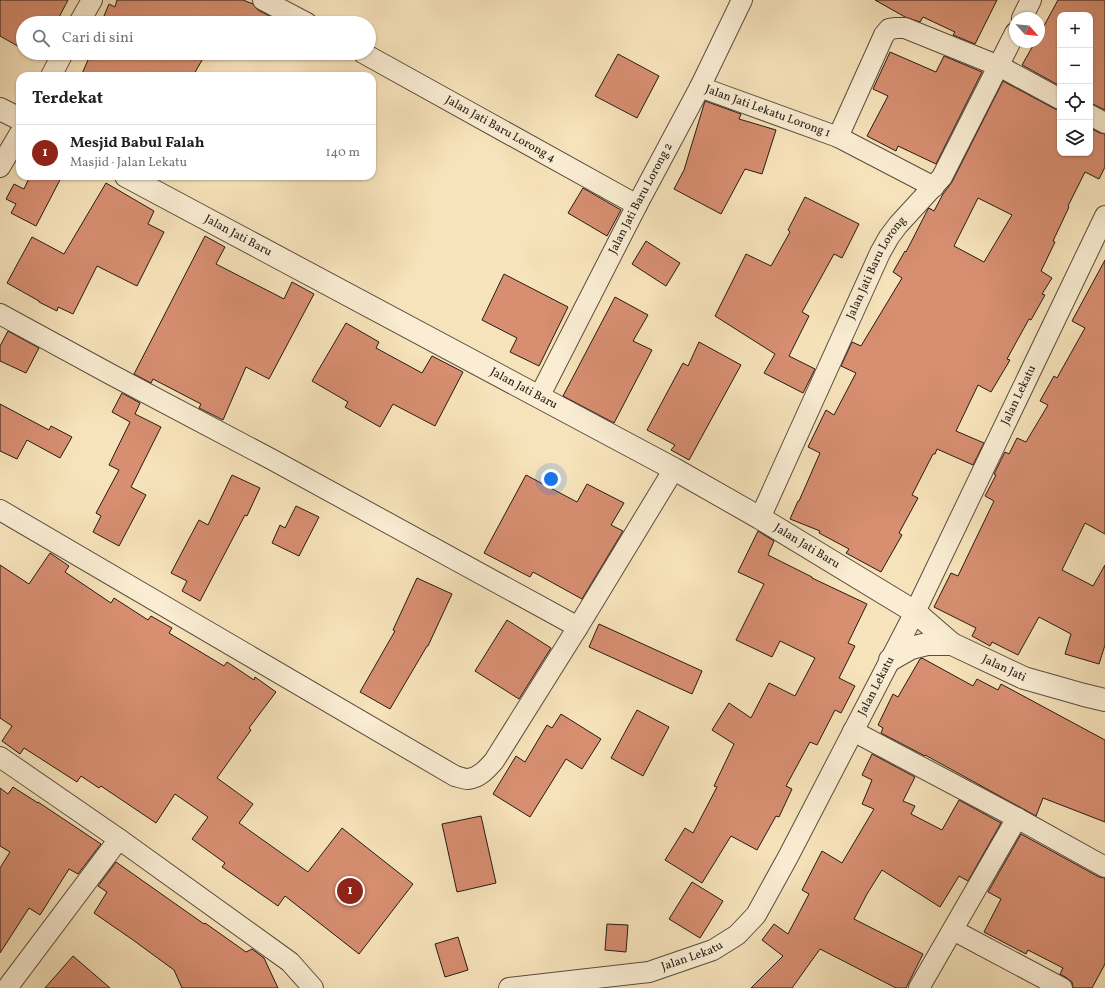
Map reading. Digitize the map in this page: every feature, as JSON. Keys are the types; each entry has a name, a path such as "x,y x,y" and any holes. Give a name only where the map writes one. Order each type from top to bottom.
{"street":[{"path":"83,16 92,0"},
{"path":"264,0 294,16"},
{"name":"Jalan Jati Baru Lorong 2","path":"539,397 700,87 742,0"},
{"path":"1025,12 1031,0"},
{"name":"Jalan Jati Lekatu Lorong 1","path":"700,87 838,137 884,35 889,29 905,28 999,66"},
{"name":"Jalan Jati Baru Lorong","path":"760,518 880,253 898,225 942,177 1009,45"},
{"path":"53,72 59,60"},
{"name":"Jalan Jati Baru Lorong 4","path":"376,60 638,205"},
{"path":"999,66 1057,97"},
{"path":"0,109 16,117"},
{"path":"1093,117 1105,123"},
{"path":"838,137 934,187"},
{"path":"0,167 16,140"},
{"name":"Jalan Jati Baru","path":"133,180 674,469 760,518 915,612"},
{"name":"Jalan Lekatu","path":"509,988 649,972 712,950 737,935 756,915 788,858 915,612 1098,249 1105,216"},
{"path":"0,314 271,459 578,627"},
{"path":"0,510 455,776 468,779 485,772 494,761 674,469"},
{"name":"Jalan Jati","path":"915,612 952,644 1024,678 1105,700"},
{"path":"890,660 911,648 927,644 952,644"},
{"path":"853,731 1017,818 1105,867"},
{"path":"0,757 290,962 313,988"},
{"path":"919,988 1017,818"},
{"path":"7,988 118,839"},
{"path":"953,930 1062,988"}],"building":[{"path":"0,0 68,0 60,16 16,16 16,45 0,36"},
{"path":"117,0 243,0 253,4 258,10 269,16 104,16 109,4 115,7"},
{"path":"875,0 997,0 975,44 953,35 955,32 923,17 920,22 905,17"},
{"path":"1058,0 1105,0 1105,110 1093,105 1093,12 1057,12 1057,84 1022,65 1032,48 1045,48 1045,24"},
{"path":"890,52 936,72 944,56 982,72 936,164 898,146 896,151 867,136 888,96 873,89"},
{"path":"618,54 659,76 637,118 595,96"},
{"path":"88,60 202,60 195,72 83,72"},
{"path":"1003,81 1057,109 1057,156 1093,156 1093,130 1105,134 1105,167 1099,179 1085,172 1068,206 1069,207 1053,241 1055,242 1041,271 1052,278 1042,294 1045,295 1031,320 1029,319 1007,359 1010,360 991,392 978,385 956,431 984,443 973,465 937,449 912,495 918,498 899,533 902,535 881,572 846,553 849,549 819,533 820,531 790,519 820,453 808,447 826,410 834,415 856,373 841,366 852,342 861,346 902,278 893,272 905,251 906,252 928,209 929,208 934,211 943,194 952,182","holes":["978,198 1012,215 984,262 954,246"]},
{"path":"705,101 741,114 739,119 776,130 762,174 745,169 721,214 674,189 684,170"},
{"path":"28,180 60,180 36,226 11,213 16,204 6,199 14,184 24,189"},
{"path":"106,183 154,211 148,224 164,232 137,286 97,266 73,314 58,307 57,311 7,283 32,237 64,254"},
{"path":"583,188 621,210 607,236 568,213"},
{"path":"805,197 859,224 842,258 834,254 802,312 809,316 789,356 815,369 803,393 764,373 775,354 715,316 746,254 771,266 790,232 788,230"},
{"path":"205,236 225,247 216,264 284,299 292,282 314,294 269,379 246,367 223,420 199,408 201,404 153,379 151,383 134,374"},
{"path":"646,241 680,263 666,286 632,264"},
{"path":"1105,260 1105,534 1085,523 1062,570 1093,586 1105,565 1105,645 1099,664 1065,654 1071,634 1039,617 1018,655 992,642 990,646 972,636 976,628 934,607 951,573 958,576 994,501 985,496 996,475 994,474 1005,452 1009,454 1017,438 1026,442 1048,405 1040,401 1054,376 1057,378 1085,328 1072,321"},
{"path":"504,274 568,307 539,366 510,352 517,338 482,320"},
{"path":"615,297 648,315 633,341 652,350 614,423 563,396"},
{"path":"346,323 379,342 376,348 422,373 432,356 463,372 435,426 393,404 380,427 345,407 348,402 312,381"},
{"path":"8,331 39,348 26,373 0,361 0,346"},
{"path":"699,342 741,365 689,460 671,450 675,445 647,430 683,363 688,366"},
{"path":"122,393 140,403 135,414 161,427 131,487 146,495 119,546 93,532 101,516 96,513 119,470 109,465 130,422 112,412"},
{"path":"0,404 49,430 51,426 72,437 60,458 27,440 17,459 0,451"},
{"path":"232,475 260,488 247,516 245,515 200,601 182,591 187,581 171,573 199,520 208,525"},
{"path":"526,475 577,502 587,484 624,503 611,525 623,531 582,599 533,572 530,577 484,553"},
{"path":"296,506 319,517 299,556 272,543 280,525 285,528"},
{"path":"758,531 774,541 768,555 867,604 848,643 855,646 839,678 855,686 841,713 835,710 817,745 810,742 786,786 792,789 779,817 776,816 757,850 731,836 702,883 665,860 685,828 693,833 717,787 714,786 734,744 712,730 729,703 751,718 769,683 795,696 815,658 780,641 772,657 736,640 764,584 738,572"},
{"path":"50,553 69,566 65,572 111,603 114,598 148,620 151,616 172,628 169,633 224,666 227,662 254,680 255,677 276,692 249,728 251,730 217,778 253,804 239,823 308,872 342,828 413,884 359,954 285,896 278,906 222,867 225,863 192,839 208,817 175,794 156,823 101,786 99,788 81,776 77,782 24,748 20,754 2,741 12,726 0,718 0,565 29,584"},
{"path":"417,578 452,594 428,646 390,709 360,692 395,631 393,630"},
{"path":"507,620 551,648 519,699 475,671"},
{"path":"599,624 702,671 692,694 589,647"},
{"path":"922,658 973,686 977,679 998,690 1001,684 1105,740 1105,822 1043,798 1036,816 925,755 881,733 883,728 878,725 893,694 898,697"},
{"path":"637,710 669,727 643,776 611,758"},
{"path":"561,714 601,739 582,769 566,759 530,817 493,794 516,756 525,762 547,725 552,728"},
{"path":"872,754 915,777 903,801 915,806 911,814 942,830 959,800 1001,823 968,881 959,876 940,907 882,870 867,894 854,919 923,954 906,988 896,988 820,949 792,988 751,988 783,956 762,940 774,924 788,934 809,894 802,890 822,851 842,863 874,809 862,804 872,780 862,775"},
{"path":"13,787 101,844 78,874 69,869 40,915 29,908 0,953 0,868 10,852 0,846 0,788 8,794"},
{"path":"481,816 496,883 457,892 442,824"},
{"path":"1021,834 1099,877 1105,878 1105,964 1092,988 1073,988 1072,982 1060,974 1063,968 1028,950 1026,954 984,932 1001,899 988,892"},
{"path":"116,862 246,952 252,949 264,958 278,988 182,988 174,970 94,913 107,892 98,886"},
{"path":"692,882 723,901 700,938 669,919"},
{"path":"607,924 628,925 626,952 605,950"},
{"path":"458,937 468,970 445,977 435,944"},
{"path":"73,956 110,988 45,988"}],"place":[{"name":"Mesjid Babul Falah","path":"350,891"}]}
